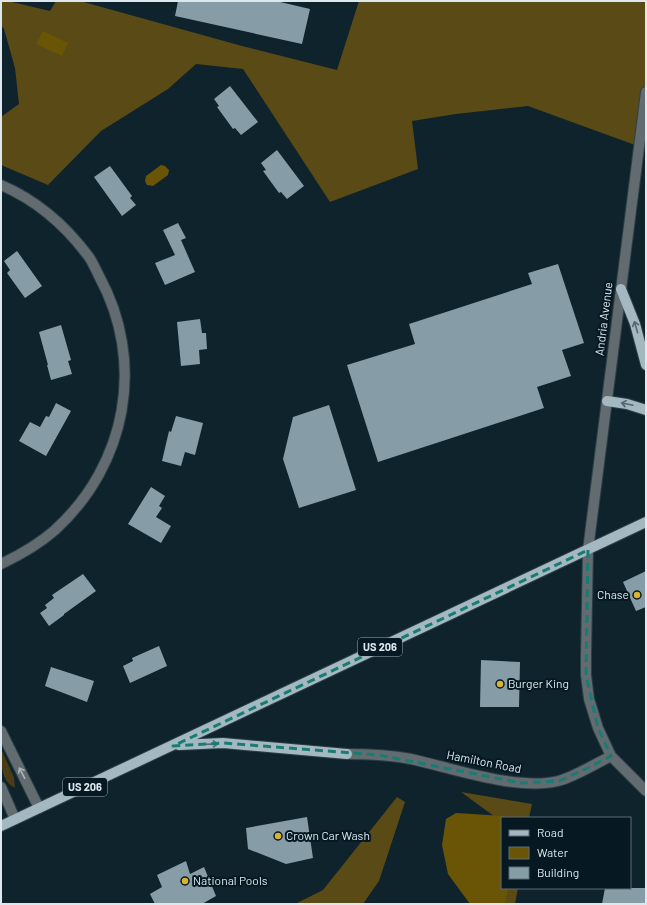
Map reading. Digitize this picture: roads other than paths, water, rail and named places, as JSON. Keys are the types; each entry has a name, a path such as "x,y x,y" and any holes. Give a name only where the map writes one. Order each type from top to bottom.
{"main road":[{"path":"621,289 635,324 646,365"},
{"path":"607,402 628,404 646,410"},
{"name":"US 206","path":"1,826 646,522"},
{"path":"173,746 223,743 347,754"}],"street":[{"name":"Andria Avenue","path":"588,550 646,92"},
{"path":"1,185 36,204 53,218 73,237 90,259 116,312 122,336 125,383 120,424 113,446 102,470 89,490 73,511 55,530 33,546 1,564"},
{"path":"588,550 586,675 589,699 598,728 611,756 646,791"},
{"path":"1,731 39,808"},
{"name":"Hamilton Road","path":"347,754 379,755 409,759 521,783 542,784 559,781 611,756"},
{"path":"1,787 15,819"}],"water":[{"path":"43,31 68,43 62,56 36,44"},
{"path":"161,165 165,166 169,170 168,175 153,186 147,185 145,181 146,176"},
{"path":"456,813 506,817 501,817 501,889 508,889 505,904 470,904 448,874 442,845 446,819"}],"place":[{"name":"Chase","path":"637,595"},
{"name":"Burger King","path":"500,684"},
{"name":"Crown Car Wash","path":"278,836"},
{"name":"National Pools","path":"185,881"}]}
